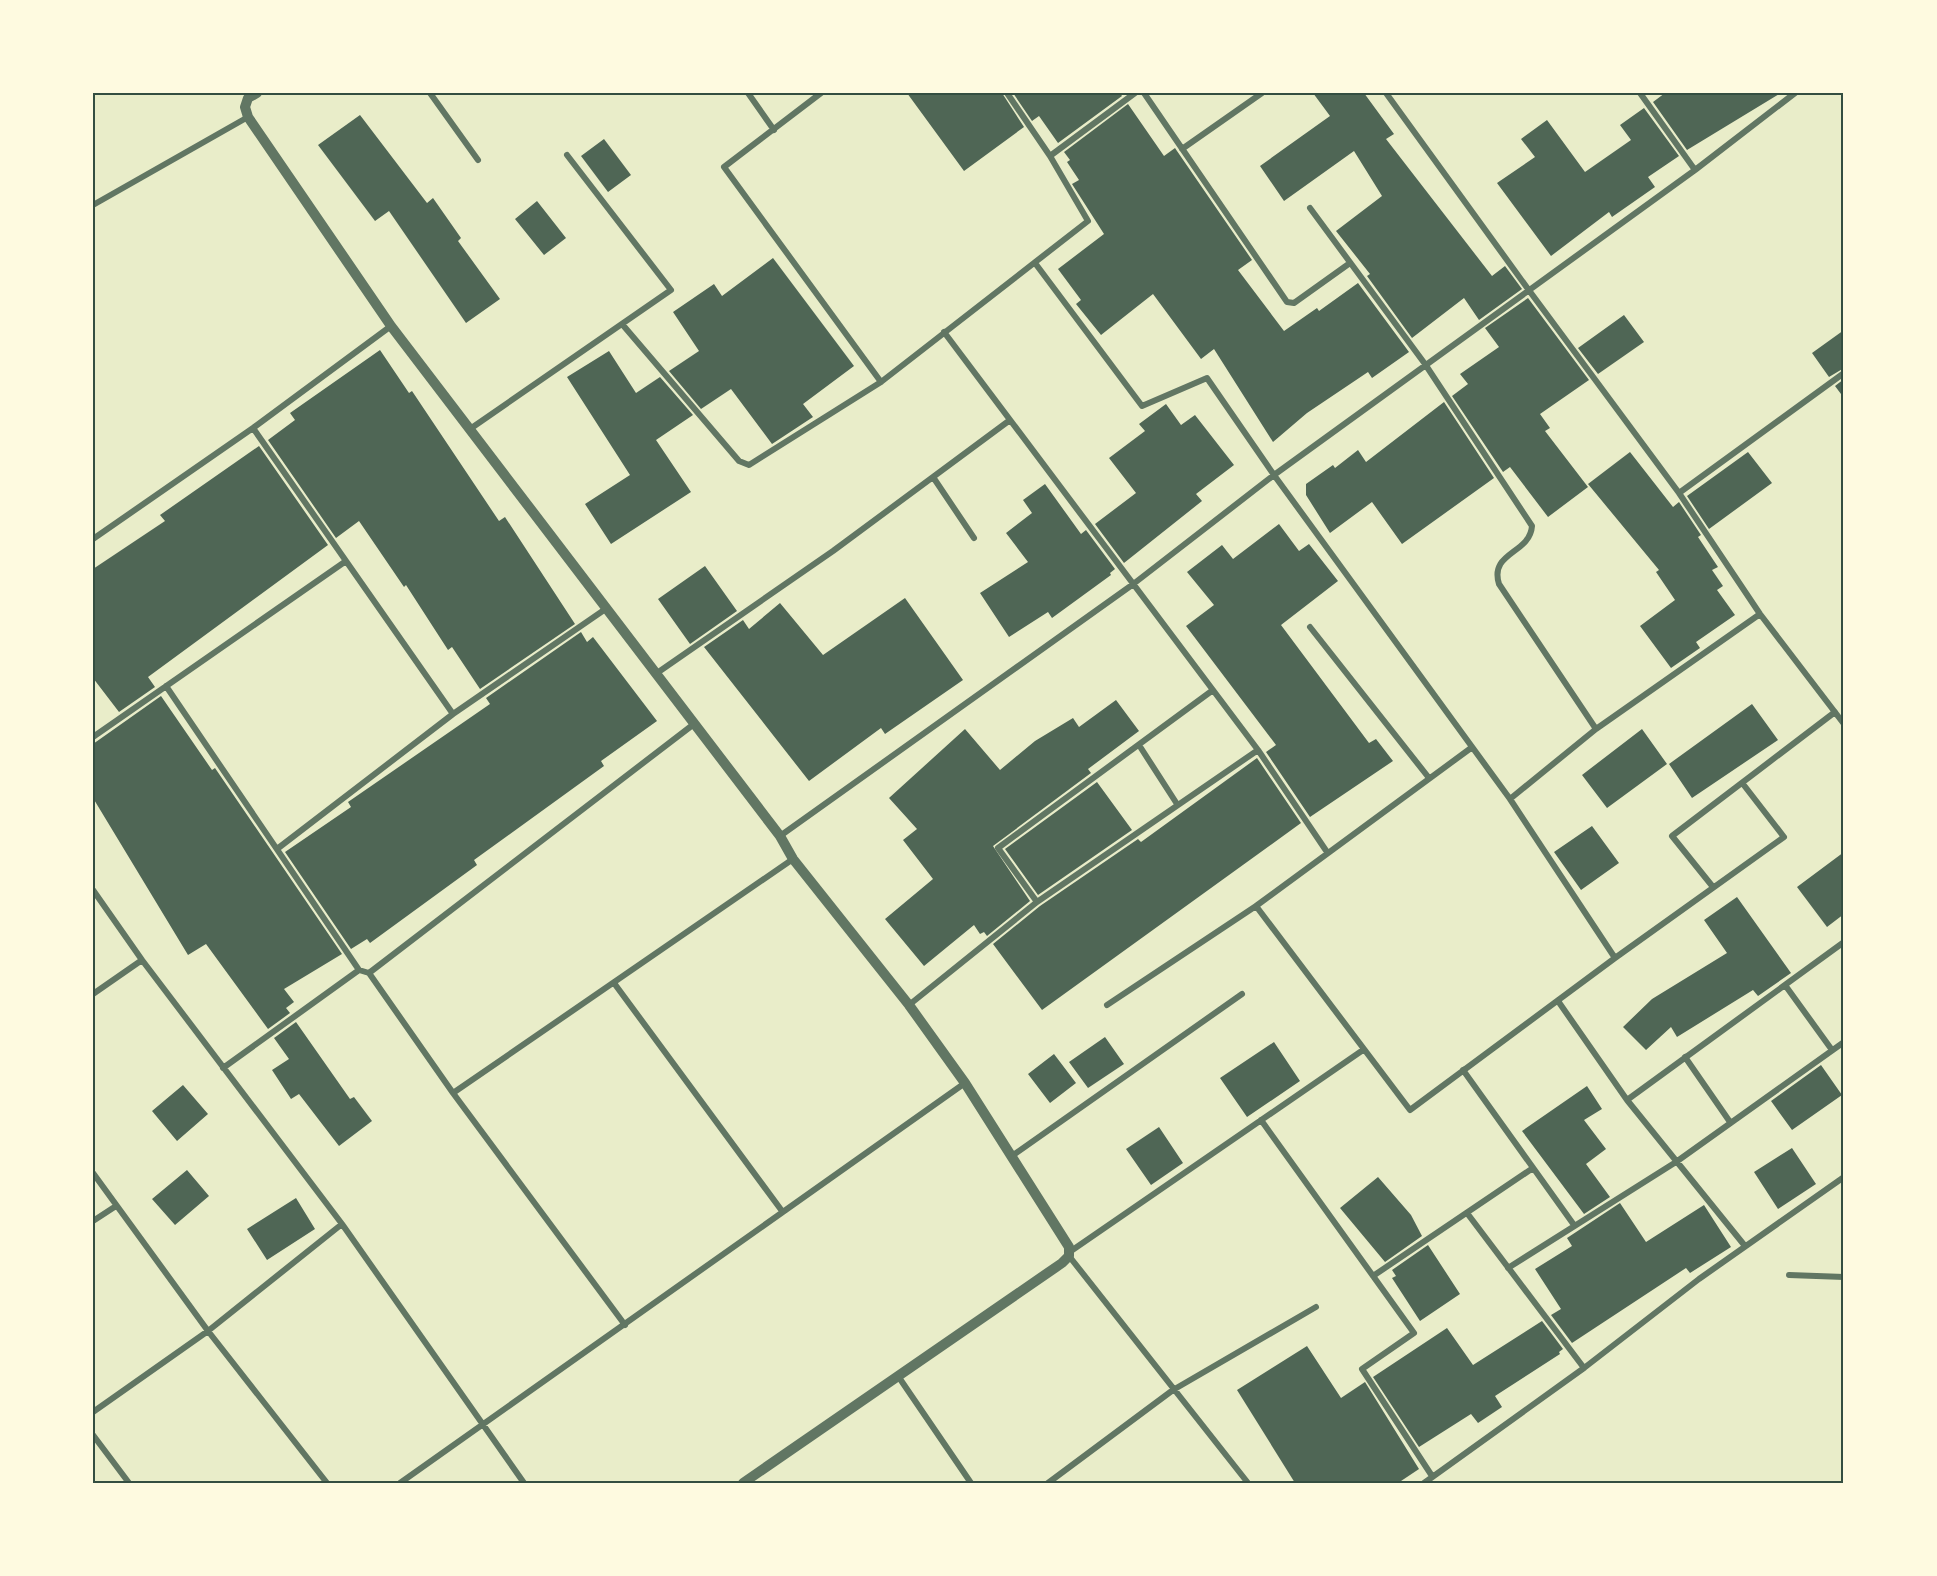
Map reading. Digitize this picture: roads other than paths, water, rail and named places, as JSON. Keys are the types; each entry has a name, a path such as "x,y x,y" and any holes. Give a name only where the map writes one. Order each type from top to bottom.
{"street":[{"path":"257,93 249,98 245,107 249,117 391,326 780,836 794,859 909,1005 965,1083 1070,1254 1173,1390 1248,1483"},
{"path":"430,93 478,160"},
{"path":"748,93 774,130"},
{"path":"821,93 724,167 881,382"},
{"path":"622,324 743,464 749,465 881,382 1088,221 1050,156 1007,93"},
{"path":"1050,156 1136,93"},
{"path":"1144,93 1287,302 1294,303 1350,263"},
{"path":"1182,149 1262,93"},
{"path":"1386,93 1527,290 1679,493 1760,614 1844,724"},
{"path":"1640,93 1695,170"},
{"path":"780,836 1132,585 1274,475 1695,170 1795,93"},
{"path":"93,205 249,117"},
{"path":"470,429 671,290 567,155"},
{"path":"1310,208 1425,364 1532,526 1527,540 1497,566 1496,574 1499,584 1596,729"},
{"path":"1035,263 1142,406 1208,378 1274,475 1510,799 1615,958"},
{"path":"93,539 253,428 391,326"},
{"path":"944,332 1258,750 1327,852"},
{"path":"1679,493 1844,373"},
{"path":"657,674 833,551 1010,420"},
{"path":"253,428 453,714"},
{"path":"933,477 974,537"},
{"path":"93,738 346,561"},
{"path":"277,849 453,714 607,608"},
{"path":"1510,799 1596,729 1760,614"},
{"path":"1310,627 1429,778"},
{"path":"166,686 358,970 369,973 453,1094 625,1325"},
{"path":"1037,902 998,848 1213,690"},
{"path":"1713,887 1672,836 1835,712"},
{"path":"369,973 694,724"},
{"path":"1139,745 1177,804"},
{"path":"1107,1005 1256,906 1471,748"},
{"path":"909,1005 1037,902 1258,750"},
{"path":"1256,906 1410,1110 1615,958 1784,837 1743,784"},
{"path":"453,1094 794,859"},
{"path":"93,890 142,960 342,1224 524,1483"},
{"path":"1627,1100 1844,942"},
{"path":"93,994 142,960"},
{"path":"223,1068 358,970"},
{"path":"614,983 782,1211"},
{"path":"1785,985 1833,1050"},
{"path":"1011,1156 1242,994"},
{"path":"1558,1001 1627,1100 1745,1246"},
{"path":"1508,1268 1676,1162 1844,1042"},
{"path":"743,1483 1363,1050"},
{"path":"1685,1058 1730,1122"},
{"path":"1462,1070 1574,1225"},
{"path":"400,1483 965,1083"},
{"path":"1261,1120 1414,1333 1362,1369 1432,1476"},
{"path":"1373,1276 1533,1168"},
{"path":"93,1173 208,1331 327,1483"},
{"path":"1424,1483 1584,1368 1745,1246 1844,1176"},
{"path":"93,1221 116,1206"},
{"path":"1467,1213 1584,1368"},
{"path":"93,1412 208,1331 342,1224"},
{"path":"1789,1275 1844,1277"},
{"path":"1048,1483 1173,1390 1316,1307"},
{"path":"898,1376 971,1483"},
{"path":"93,1435 129,1483"}]}
